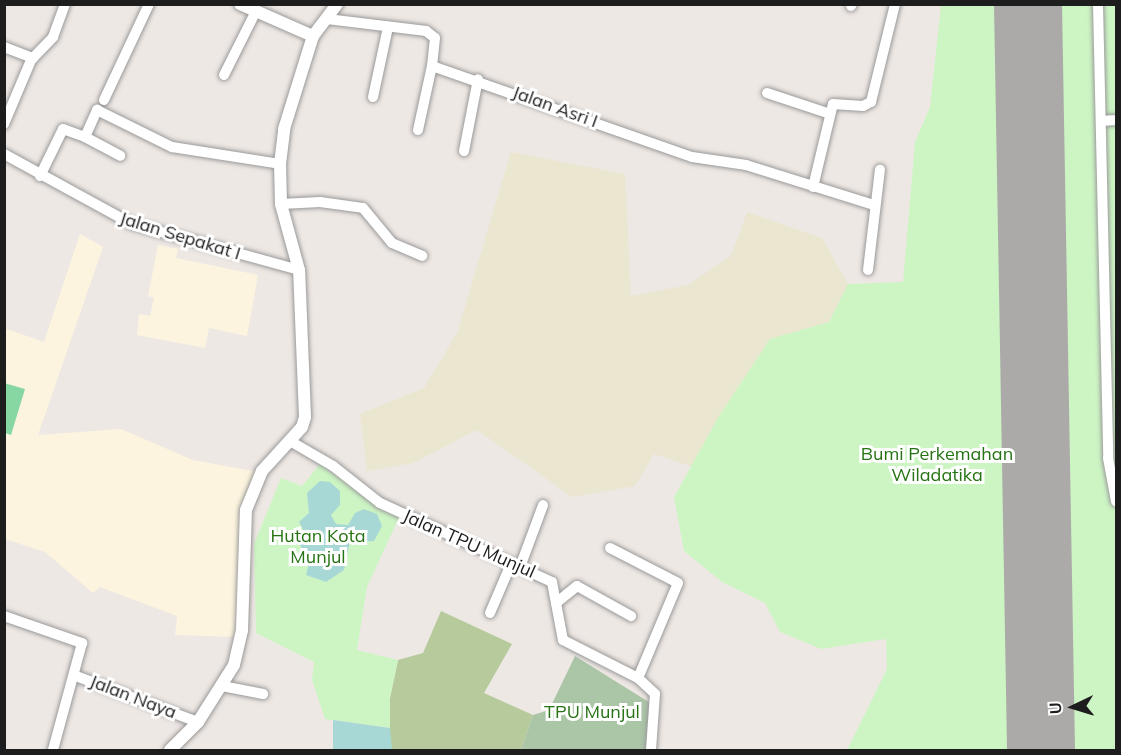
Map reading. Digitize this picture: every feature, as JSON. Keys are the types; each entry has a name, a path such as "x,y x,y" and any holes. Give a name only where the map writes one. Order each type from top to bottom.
{"street":[{"path":"4,124 33,58 53,37 65,4"},
{"path":"104,100 149,4"},
{"path":"240,4 313,36"},
{"path":"170,750 198,722 222,686 240,650 246,510 262,471 302,427 307,400 299,270 281,204 280,164 290,108 313,36 337,4"},
{"path":"813,187 830,114 836,102 869,105 894,4"},
{"path":"1098,4 1108,458 1116,501"},
{"path":"224,75 256,11"},
{"path":"327,19 434,34 432,66 418,130"},
{"path":"373,97 388,27"},
{"path":"4,47 33,58"},
{"name":"Jalan Asri I","path":"432,66 478,79 692,157 746,165 874,205"},
{"path":"464,151 478,79"},
{"path":"767,93 830,114"},
{"path":"85,137 97,110 172,147 280,164"},
{"path":"1101,121 1116,120"},
{"path":"40,176 63,129 85,137 120,156"},
{"name":"Jalan Sepakat I","path":"4,154 40,176 132,224 299,270"},
{"path":"868,270 880,170"},
{"path":"281,204 320,202 363,208 392,243 422,256"},
{"name":"Jalan TPU Munjul","path":"290,441 333,466 380,503 552,582 563,640 638,678 655,694 651,750"},
{"path":"490,613 543,505"},
{"path":"610,548 678,583 638,678"},
{"path":"556,603 577,586 631,616"},
{"name":"Jalan Naya","path":"4,616 80,640 83,646 76,676 198,722"},
{"path":"53,750 76,676"},
{"path":"222,686 263,694"}],"shaded area":[{"path":"511,152 625,174 631,296 688,285 731,256 747,212 822,238 848,284 829,322 770,339 719,416 693,467 654,454 635,486 572,497 477,430 413,463 367,471 360,414 424,388 457,333"},
{"path":"80,234 103,247 38,435 121,429 193,460 262,473 249,499 240,637 175,635 177,616 100,587 93,593 45,552 5,539 4,328 44,342"},
{"path":"158,245 178,249 176,258 258,275 247,336 209,328 205,348 137,335 139,314 150,316 154,298 148,296"}],"green space":[{"name":"Bumi Perkemahan Wiladatika","path":"941,5 1116,5 1116,750 847,750 887,669 886,639 821,649 780,632 765,603 722,582 684,551 674,497 719,416 770,339 829,322 848,284 903,282 915,142 930,107"},
{"path":"4,383 25,389 11,435 5,433"},
{"name":"Hutan Kota Munjul","path":"320,464 376,505 402,511 367,587 357,650 398,660 390,698 390,728 325,719 312,680 314,662 256,633 254,544 281,478 302,486"},
{"path":"441,611 512,644 484,693 533,715 521,750 390,749 390,698 398,660 423,653"},
{"name":"TPU Munjul","path":"575,656 652,704 649,750 521,750 533,715 549,710"}],"water":[{"path":"320,481 330,482 340,491 340,505 331,515 336,524 348,525 355,513 364,509 377,514 382,526 374,541 350,542 344,570 326,582 306,575 311,555 303,550 295,536 303,529 299,522 309,513 307,493"},
{"path":"333,720 390,728 392,750 333,750"}],"runway":[{"path":"1028,4 1041,750"}]}
